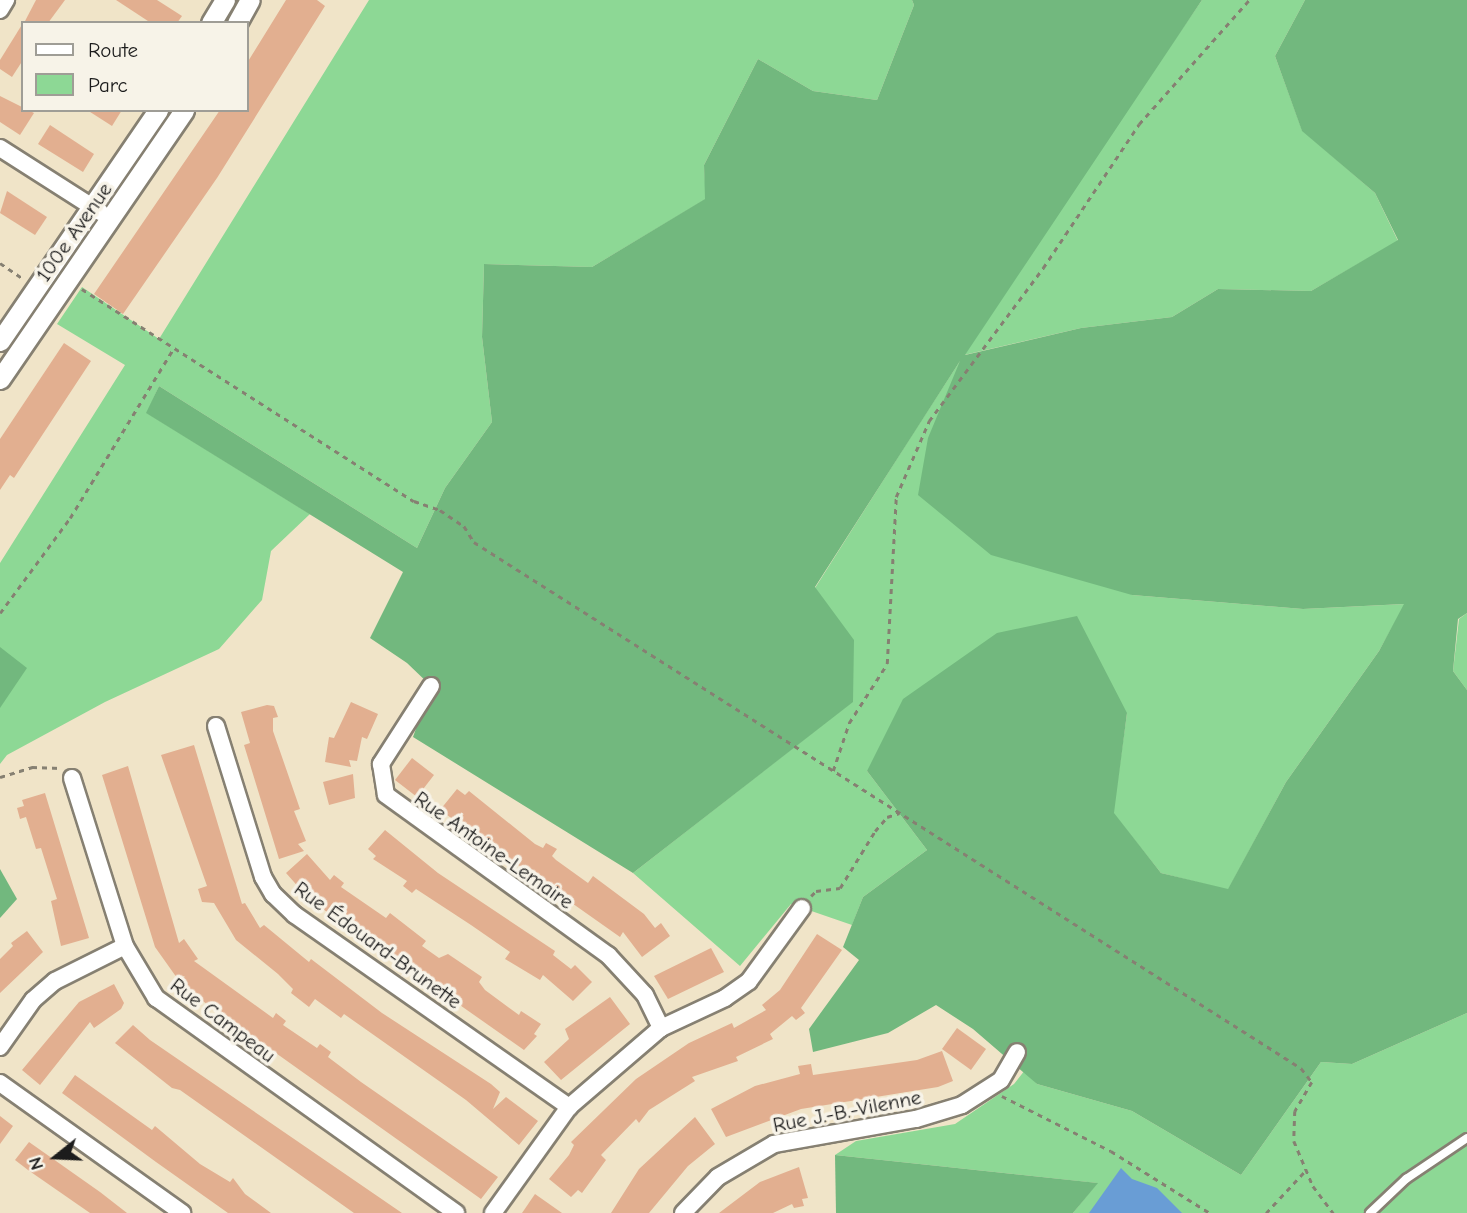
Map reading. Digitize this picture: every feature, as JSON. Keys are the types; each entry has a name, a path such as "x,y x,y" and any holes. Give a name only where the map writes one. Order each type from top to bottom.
{"street":[{"path":"0,10 6,0"},
{"path":"212,21 225,0"},
{"path":"238,21 250,0"},
{"name":"100e Avenue","path":"0,341 157,112"},
{"name":"100e Avenue","path":"0,379 183,112"},
{"path":"0,148 111,219"},
{"name":"Rue Antoine-Lemaire","path":"431,686 381,764 386,795 608,956 645,995 662,1028"},
{"name":"Rue Édouard-Brunette","path":"216,726 263,877 273,894 295,915 569,1107"},
{"name":"Rue Campeau","path":"72,778 125,946 156,998 179,1018 456,1213"},
{"path":"493,1213 569,1107 662,1028 725,998 749,981 802,908"},
{"path":"0,1047 33,1000 55,981 125,946"},
{"name":"Rue J.-B.-Vilenne","path":"683,1213 718,1177 774,1144 928,1116 962,1105 1001,1080 1017,1052"},
{"path":"0,1083 182,1213"}],"lane":[{"path":"1370,1213 1406,1178 1467,1138"}],"path":[{"path":"833,771 849,723 887,664 896,497 929,421 1043,268 1139,124 1249,0"},
{"path":"0,263 26,281"},
{"path":"79,288 414,501 440,510 464,526 474,542 1301,1068 1312,1082 1295,1111 1294,1141 1307,1170 1333,1213"},
{"path":"0,613 70,518 173,349"},
{"path":"0,777 49,766 64,769 72,778"},
{"path":"802,908 816,891 840,888 875,831 887,817 899,813"},
{"path":"1002,1096 1111,1151 1210,1213"},
{"path":"1266,1213 1307,1170"}],"green space":[{"path":"369,0 912,0 914,5 877,100 813,91 758,59 704,165 706,199 592,267 484,264 482,337 492,422 445,488 417,548 159,386 147,413 310,514 271,551 262,600 219,649 105,702 7,755 0,764 0,563 125,365 57,324 82,287 159,339"},
{"path":"912,0 1202,0 965,355 1081,328 1172,317 1218,289 1311,291 1398,240 1375,193 1302,131 1275,56 1305,0 1467,0 1467,613 1458,619 1453,671 1467,690 1467,1013 1352,1064 1321,1062 1241,1175 1132,1111 1037,1084 973,1029 936,1005 888,1033 813,1052 809,1029 859,960 843,947 863,897 927,850 867,771 903,699 997,633 1077,616 1127,713 1114,813 1161,873 1228,889 1286,782 1379,651 1404,604 1303,609 1132,595 991,555 918,495 928,438 960,361 815,587 854,640 853,702 633,873 413,737 431,686 407,663 370,638 403,572 146,413 159,386 417,548 445,488 492,422 482,337 484,264 592,267 705,199 704,165 758,59 813,91 877,100 914,5"},
{"path":"1202,0 1305,0 1275,56 1302,130 1375,193 1398,241 1311,291 1218,289 1172,317 1081,328 964,355 1132,595 1303,609 1405,604 1379,651 1286,782 1228,890 1161,873 1113,813 1127,713 867,771 927,850 863,897 852,925 791,904 740,966 633,873 852,702 853,640 815,588 914,432 1055,214"},
{"path":"1467,613 1467,690 1453,671 1459,619"},
{"path":"0,647 27,668 0,708"},
{"path":"0,869 17,899 0,918"},
{"path":"1467,1013 1467,1213 1073,1213 1097,1183 835,1155 856,1141 955,1124 1014,1084 1025,1070 1037,1084 1132,1111 1241,1175 1321,1062 1352,1064"},
{"path":"835,1155 1098,1183 1073,1213 836,1213"}],"water":[{"path":"1121,1168 1132,1179 1157,1188 1182,1213 1089,1213"}],"building":[{"path":"36,0 65,0 49,21 25,21"},
{"path":"116,0 157,0 182,16 178,21 148,21"},
{"path":"286,0 317,0 325,6 217,178 123,314 94,294 219,112 248,112 248,61"},
{"path":"21,26 21,63 12,77 0,69 0,60"},
{"path":"0,96 21,106 21,112 34,113 20,135 0,122"},
{"path":"90,112 121,112 112,126"},
{"path":"50,125 94,154 83,172 38,144"},
{"path":"7,191 47,217 35,235 0,213"},
{"path":"64,343 91,361 14,478 10,475 0,490 0,439"},
{"path":"351,702 378,714 367,739 362,737 357,761 349,760 351,767 325,762 329,737 334,738"},
{"path":"267,705 274,706 278,717 273,718 273,731 300,809 294,811 306,841 298,844 304,851 279,859 244,745 250,743 241,712"},
{"path":"194,745 242,904 245,903 260,928 264,925 309,962 311,959 382,1013 491,1084 500,1092 493,1109 506,1097 538,1121 519,1145 466,1100 344,1014 341,1018 315,999 309,1007 291,993 293,989 278,974 236,940 214,903 202,902 198,889 207,886 161,755"},
{"path":"412,758 434,775 417,797 395,780"},
{"path":"128,766 179,943 184,939 198,959 194,961 273,1018 276,1013 286,1021 283,1025 317,1048 320,1044 331,1052 328,1057 361,1082 498,1177 481,1199 183,987 179,982 185,976 177,978 155,947 102,775"},
{"path":"353,774 355,798 329,805 323,782"},
{"path":"457,789 465,795 469,791 535,844 543,848 546,843 557,849 552,856 556,860 588,883 593,876 644,914 655,928 661,923 670,936 642,957 623,932 620,937 440,810"},
{"path":"45,793 89,938 61,946 51,901 57,899 41,848 36,849 26,817 20,819 17,808 24,806 22,800"},
{"path":"385,830 438,873 555,951 553,955 571,969 575,965 592,982 573,1001 543,975 540,980 505,959 510,952 471,925 416,889 412,893 403,886 407,881 373,859 376,856 368,849"},
{"path":"307,854 330,880 334,875 344,883 341,887 386,918 390,913 426,941 422,946 439,958 448,954 482,977 479,982 485,990 519,1015 521,1011 541,1024 534,1034 537,1036 524,1050 310,900 286,873"},
{"path":"27,931 43,952 0,993 0,959 13,946 11,943"},
{"path":"817,934 842,950 801,1008 805,1013 796,1020 792,1016 770,1034 773,1039 736,1057 738,1061 692,1077 695,1081 649,1110 639,1123 636,1119 601,1155 606,1160 582,1193 578,1190 571,1197 549,1179 569,1155 574,1145 571,1142 636,1079 689,1043 732,1023 734,1028 766,1010 762,1005 780,990"},
{"path":"711,948 724,972 668,999 654,976"},
{"path":"114,984 124,1003 121,1009 94,1028 90,1022 40,1085 22,1070 79,1002"},
{"path":"610,997 630,1024 561,1080 544,1062 569,1039 565,1029"},
{"path":"133,1025 150,1040 402,1213 354,1213 180,1090 172,1088 115,1043"},
{"path":"957,1028 986,1049 971,1070 942,1049"},
{"path":"942,1051 953,1081 938,1087 801,1109 726,1137 711,1109 755,1086 800,1074 798,1066 811,1064 813,1075 917,1060"},
{"path":"75,1075 152,1130 155,1126 200,1164 230,1182 233,1178 245,1194 271,1213 228,1213 62,1093"},
{"path":"0,1116 13,1126 0,1144"},
{"path":"695,1117 715,1144 688,1166 649,1213 611,1213 639,1169"},
{"path":"29,1142 127,1213 90,1213 28,1170 15,1160"},
{"path":"799,1167 808,1198 802,1199 804,1206 794,1208 792,1204 773,1213 719,1213 760,1182"},
{"path":"535,1194 562,1213 522,1213"}]}
